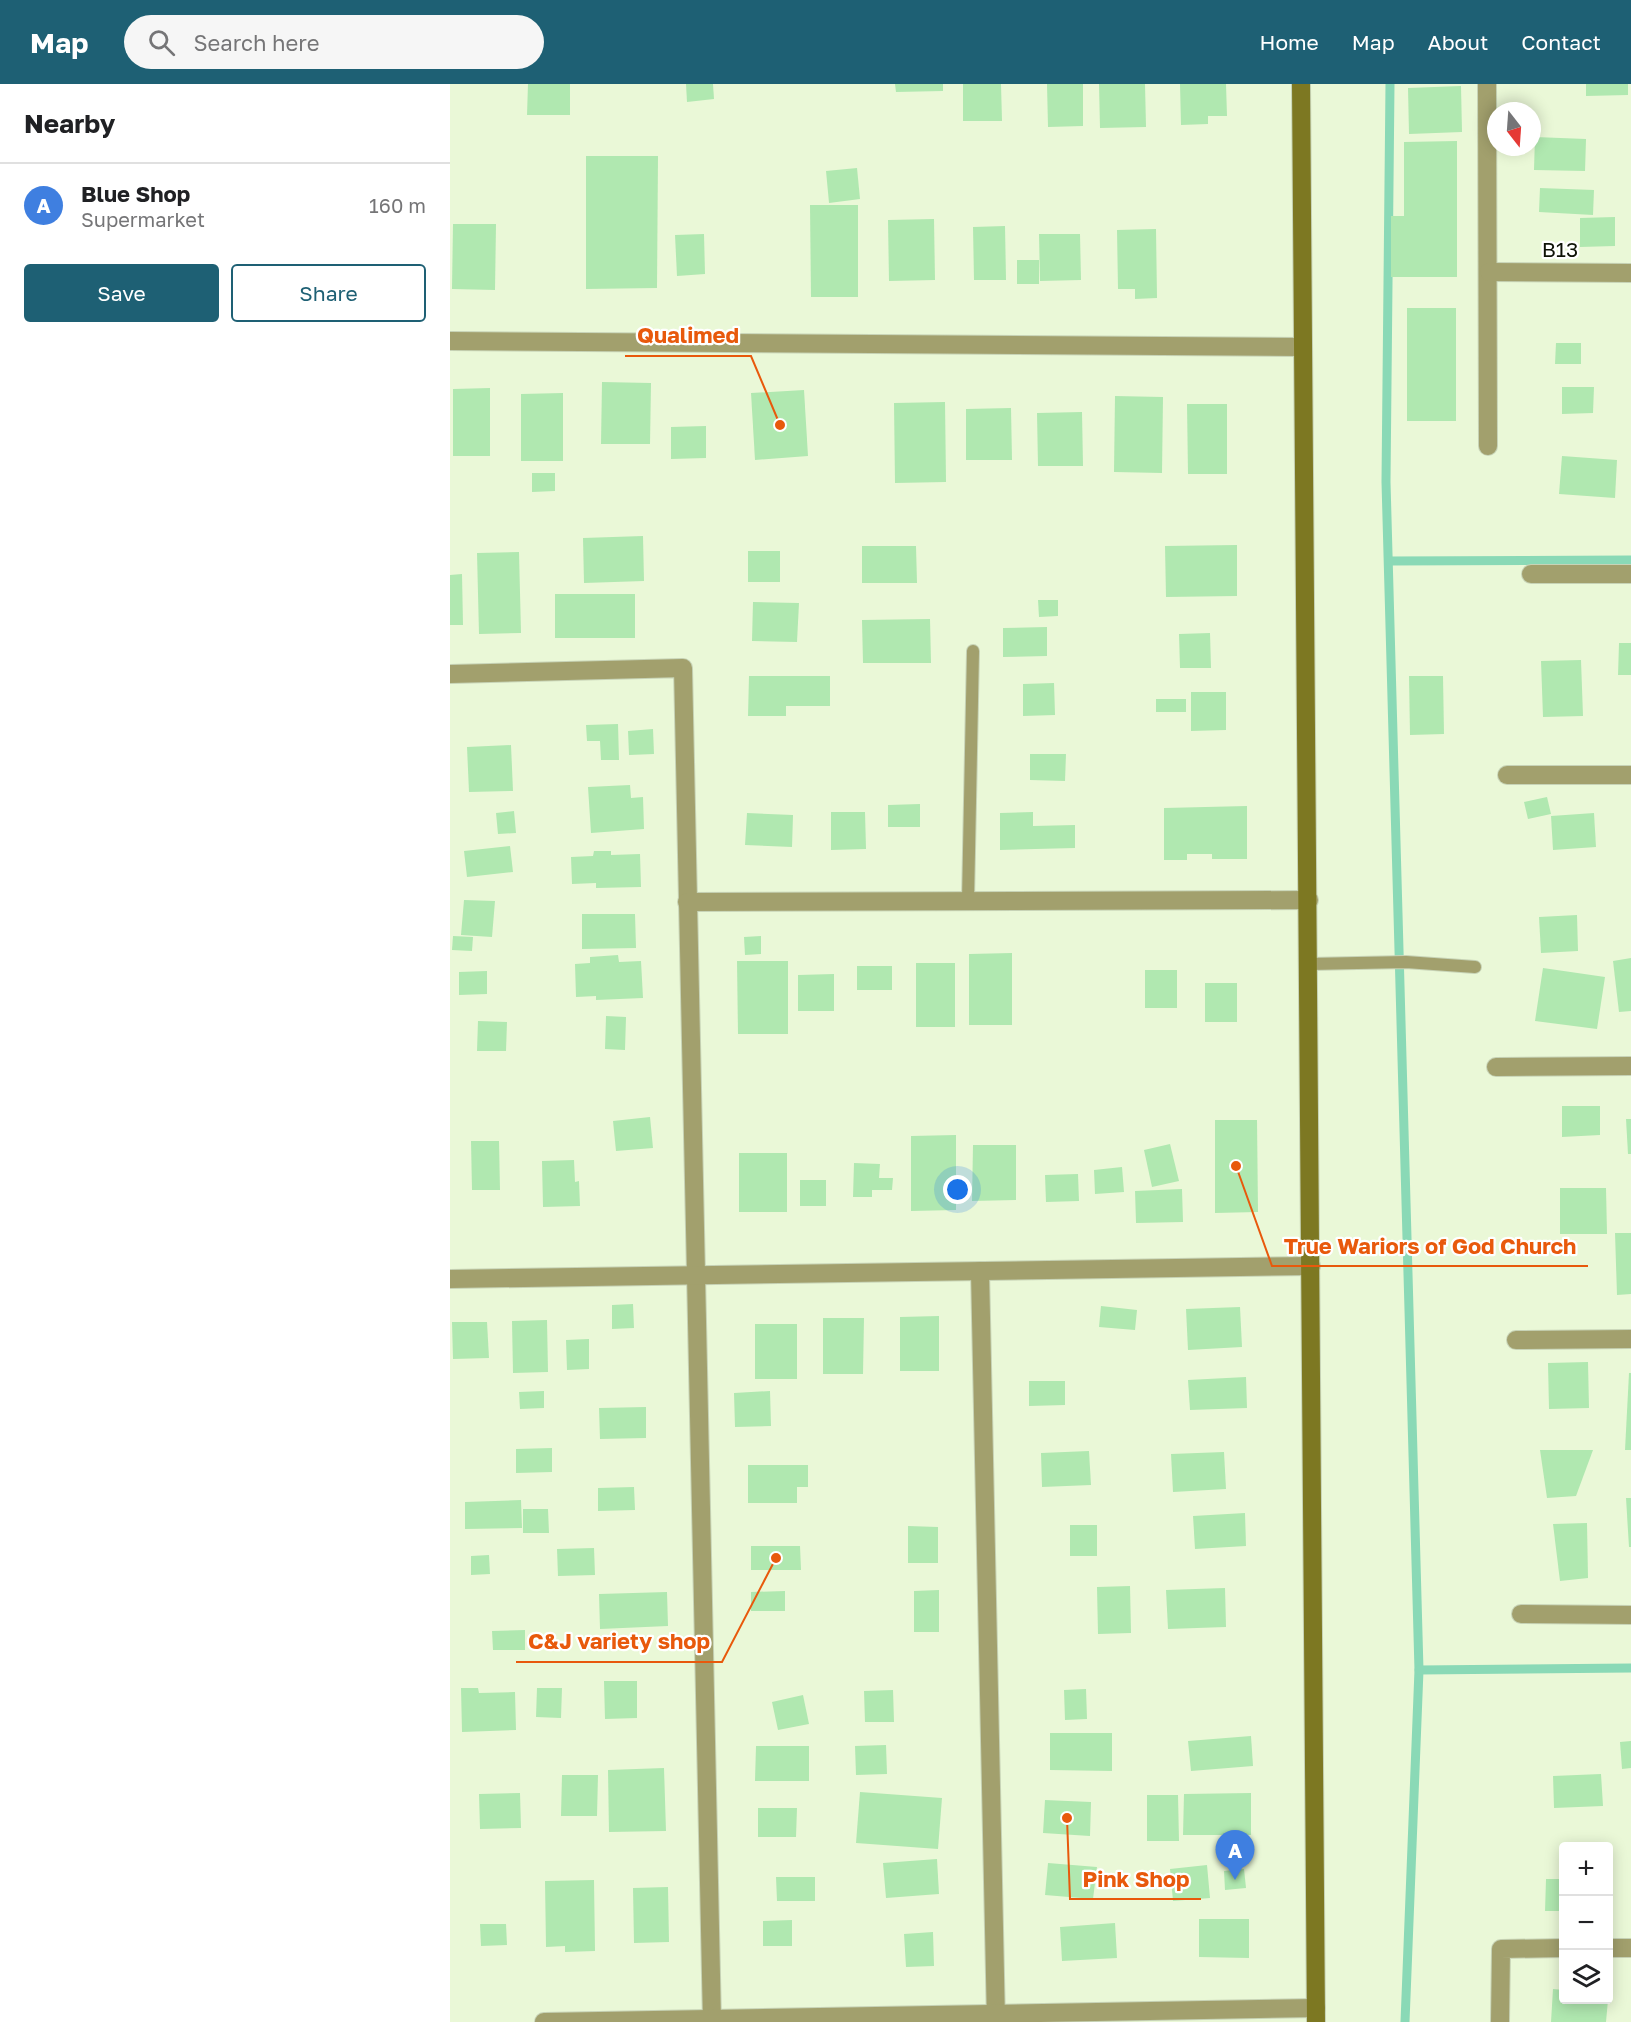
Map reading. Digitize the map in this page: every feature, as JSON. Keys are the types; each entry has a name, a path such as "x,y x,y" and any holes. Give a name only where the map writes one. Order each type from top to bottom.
{"street":[{"path":"544,2022 1316,2015 1309,900 1300,84"},
{"path":"1487,84 1488,446"},
{"name":"B13","path":"1489,272 1631,273"},
{"path":"450,341 1302,347"},
{"path":"1531,574 1631,574"},
{"path":"450,674 683,668 712,2020"},
{"path":"1507,776 1631,775"},
{"path":"687,902 1309,900"},
{"path":"1497,1066 1631,1066"},
{"path":"450,1279 1311,1266"},
{"path":"980,1270 996,2018"},
{"path":"1516,1340 1631,1339"},
{"path":"1521,1614 1631,1615"},
{"path":"1500,2022 1501,1949 1559,1948"},
{"path":"1613,1948 1631,1948"}],"lane":[{"path":"968,901 973,651"},
{"path":"1309,964 1406,962 1475,967"}],"building":[{"path":"528,84 570,84 570,115 527,115"},
{"path":"686,84 713,84 714,99 687,102"},
{"path":"895,84 943,84 943,91 896,92"},
{"path":"963,84 1001,84 1002,121 963,121"},
{"path":"1047,84 1083,84 1083,126 1048,127"},
{"path":"1099,84 1145,84 1146,127 1100,128"},
{"path":"1180,84 1226,84 1227,116 1208,116 1208,124 1181,125"},
{"path":"1586,84 1628,84 1628,95 1586,96"},
{"path":"1461,86 1462,132 1409,134 1408,88"},
{"path":"1541,137 1586,139 1585,171 1534,170 1534,156 1541,156"},
{"path":"1457,141 1457,277 1391,277 1391,216 1404,216 1404,142"},
{"path":"586,156 658,156 657,288 586,289"},
{"path":"857,168 860,199 829,203 826,171"},
{"path":"1540,188 1594,190 1593,215 1539,212"},
{"path":"810,205 858,205 858,297 811,297"},
{"path":"1615,217 1615,246 1580,247 1580,218"},
{"path":"934,219 935,280 889,281 888,220"},
{"path":"453,224 496,224 495,290 452,289"},
{"path":"1005,226 1006,280 974,280 973,227"},
{"path":"1156,229 1157,298 1135,299 1135,289 1118,289 1117,230"},
{"path":"704,234 705,274 677,276 675,235"},
{"path":"1039,234 1080,234 1081,280 1040,281"},
{"path":"1017,260 1039,260 1039,284 1017,284"},
{"path":"1407,308 1456,308 1456,421 1407,421"},
{"path":"1556,343 1581,343 1581,364 1555,364"},
{"path":"602,382 651,383 650,444 601,444"},
{"path":"1562,387 1594,387 1593,413 1562,414"},
{"path":"490,388 490,456 453,456 453,389"},
{"path":"804,390 808,456 755,460 751,393"},
{"path":"563,393 563,461 521,461 521,394"},
{"path":"1115,396 1163,397 1162,473 1114,472"},
{"path":"945,402 946,482 895,483 894,403"},
{"path":"1187,404 1227,404 1227,474 1188,474"},
{"path":"1011,408 1012,460 966,460 966,409"},
{"path":"1082,412 1083,466 1038,466 1037,413"},
{"path":"706,426 706,458 671,459 671,427"},
{"path":"1562,456 1617,460 1615,498 1559,494"},
{"path":"532,473 555,473 555,491 532,492"},
{"path":"643,536 644,581 584,583 583,538"},
{"path":"1237,545 1237,596 1166,597 1165,546"},
{"path":"862,546 916,546 917,583 862,583"},
{"path":"748,551 780,551 780,582 748,582"},
{"path":"519,552 521,633 479,634 477,553"},
{"path":"462,574 463,625 450,625 450,575"},
{"path":"555,594 635,594 635,638 555,638"},
{"path":"1038,600 1058,600 1058,616 1039,617"},
{"path":"753,602 799,603 797,642 752,641"},
{"path":"930,619 931,663 863,663 862,620"},
{"path":"1047,627 1047,656 1003,657 1003,628"},
{"path":"1210,633 1211,668 1180,668 1179,634"},
{"path":"1619,643 1631,643 1631,675 1618,675"},
{"path":"1581,660 1583,716 1543,717 1541,661"},
{"path":"749,676 830,676 830,706 786,706 786,716 748,716"},
{"path":"1409,676 1443,676 1444,734 1410,735"},
{"path":"1054,683 1055,715 1023,716 1023,684"},
{"path":"1191,692 1226,692 1226,730 1191,731"},
{"path":"1156,699 1186,699 1186,712 1156,712"},
{"path":"618,724 619,760 601,760 600,741 587,741 586,725"},
{"path":"653,729 654,754 629,755 628,731"},
{"path":"511,745 513,791 469,792 467,747"},
{"path":"1030,754 1066,754 1065,781 1030,780"},
{"path":"630,785 631,798 643,797 644,829 591,833 588,787"},
{"path":"1547,797 1551,814 1528,819 1524,802"},
{"path":"920,804 920,827 888,827 888,805"},
{"path":"1247,806 1247,859 1212,859 1212,854 1187,854 1187,860 1164,860 1164,808"},
{"path":"514,811 516,833 498,834 496,813"},
{"path":"831,812 865,812 866,849 831,850"},
{"path":"1033,812 1033,826 1075,825 1075,848 1000,850 1000,813"},
{"path":"747,813 793,815 792,847 745,845"},
{"path":"1594,813 1596,847 1553,850 1551,816"},
{"path":"510,846 513,872 467,877 464,851"},
{"path":"594,851 611,851 611,855 640,854 641,887 596,888 596,883 572,884 571,857 593,856"},
{"path":"464,900 495,901 492,937 461,935"},
{"path":"582,914 635,914 636,948 582,949"},
{"path":"1577,915 1578,951 1541,953 1539,917"},
{"path":"453,936 473,937 472,951 452,950"},
{"path":"761,936 761,954 745,955 744,937"},
{"path":"1012,953 1012,1025 969,1025 969,954"},
{"path":"618,955 619,962 641,961 643,998 596,1000 596,996 576,997 575,964 590,963 590,957"},
{"path":"1631,958 1631,1011 1619,1012 1613,961"},
{"path":"737,961 788,961 788,1034 738,1034"},
{"path":"916,963 955,963 955,1027 916,1027"},
{"path":"857,966 892,966 892,990 857,990"},
{"path":"1543,968 1605,977 1597,1029 1535,1021"},
{"path":"1145,970 1177,970 1177,1008 1145,1008"},
{"path":"487,971 487,994 459,995 459,972"},
{"path":"834,974 834,1011 798,1011 798,975"},
{"path":"1205,983 1237,983 1237,1022 1205,1022"},
{"path":"606,1016 626,1017 625,1050 605,1049"},
{"path":"478,1021 507,1022 506,1051 477,1051"},
{"path":"1562,1106 1600,1106 1600,1135 1562,1137"},
{"path":"650,1117 653,1148 616,1151 613,1121"},
{"path":"1626,1119 1631,1119 1631,1154 1628,1154"},
{"path":"1215,1120 1257,1120 1258,1212 1215,1213"},
{"path":"956,1135 956,1210 911,1211 911,1136"},
{"path":"471,1141 499,1141 500,1190 472,1190"},
{"path":"1170,1144 1179,1181 1152,1187 1144,1150"},
{"path":"973,1145 1016,1145 1016,1200 972,1201"},
{"path":"739,1153 787,1153 787,1212 739,1212"},
{"path":"574,1160 575,1182 579,1181 580,1206 543,1207 542,1161"},
{"path":"854,1163 880,1164 879,1178 893,1178 892,1190 872,1190 872,1197 853,1197"},
{"path":"1122,1167 1124,1192 1095,1194 1094,1170"},
{"path":"1078,1174 1079,1201 1046,1202 1045,1175"},
{"path":"800,1180 826,1180 826,1206 800,1206"},
{"path":"1560,1188 1606,1188 1607,1234 1560,1234"},
{"path":"1182,1189 1183,1222 1136,1223 1135,1191"},
{"path":"1615,1233 1631,1233 1631,1294 1617,1295"},
{"path":"633,1304 634,1328 612,1329 612,1305"},
{"path":"1101,1306 1137,1310 1135,1330 1099,1327"},
{"path":"1240,1307 1242,1347 1188,1350 1186,1309"},
{"path":"939,1316 939,1371 900,1371 900,1317"},
{"path":"823,1318 864,1318 863,1374 823,1374"},
{"path":"547,1320 548,1372 513,1373 512,1321"},
{"path":"452,1322 487,1322 489,1358 453,1359"},
{"path":"755,1324 797,1324 797,1379 755,1379"},
{"path":"589,1339 589,1369 567,1370 566,1340"},
{"path":"1588,1362 1589,1408 1549,1409 1548,1363"},
{"path":"1629,1373 1631,1373 1631,1450 1625,1450"},
{"path":"1246,1377 1247,1408 1190,1410 1188,1380"},
{"path":"1029,1381 1065,1381 1065,1405 1029,1406"},
{"path":"544,1391 544,1408 520,1409 519,1392"},
{"path":"770,1391 771,1426 735,1427 734,1393"},
{"path":"646,1407 646,1438 600,1439 599,1408"},
{"path":"552,1448 552,1472 516,1473 516,1449"},
{"path":"1540,1450 1593,1450 1576,1496 1547,1498"},
{"path":"1089,1451 1091,1485 1042,1487 1041,1453"},
{"path":"1224,1452 1226,1489 1173,1492 1171,1454"},
{"path":"748,1465 808,1465 808,1487 797,1487 797,1503 748,1503"},
{"path":"634,1487 635,1510 598,1511 598,1488"},
{"path":"1626,1498 1631,1498 1631,1547 1629,1547"},
{"path":"521,1500 522,1528 465,1529 465,1502"},
{"path":"523,1509 548,1509 549,1533 523,1533"},
{"path":"1245,1513 1246,1546 1195,1549 1193,1516"},
{"path":"1587,1523 1588,1578 1560,1581 1553,1524"},
{"path":"1070,1525 1097,1525 1097,1556 1070,1556"},
{"path":"908,1526 938,1527 938,1563 908,1563"},
{"path":"751,1546 800,1546 801,1570 751,1570"},
{"path":"594,1548 595,1575 558,1576 557,1549"},
{"path":"489,1555 490,1574 471,1575 471,1556"},
{"path":"1130,1586 1131,1633 1098,1634 1097,1587"},
{"path":"1225,1588 1226,1627 1168,1629 1166,1590"},
{"path":"939,1590 939,1632 914,1632 914,1591"},
{"path":"785,1591 785,1611 751,1611 751,1592"},
{"path":"667,1592 668,1626 600,1629 599,1594"},
{"path":"525,1630 525,1650 493,1650 492,1631"},
{"path":"604,1681 637,1681 637,1718 605,1719"},
{"path":"461,1688 478,1688 479,1693 515,1692 516,1730 462,1732"},
{"path":"537,1688 562,1688 561,1718 536,1717"},
{"path":"1086,1689 1087,1719 1065,1720 1064,1690"},
{"path":"893,1690 894,1722 865,1722 864,1691"},
{"path":"803,1695 809,1724 778,1730 772,1702"},
{"path":"1050,1733 1112,1733 1112,1771 1050,1770"},
{"path":"1251,1736 1253,1766 1191,1771 1188,1741"},
{"path":"1631,1741 1631,1768 1622,1769 1620,1742"},
{"path":"886,1745 887,1774 856,1775 855,1746"},
{"path":"756,1746 809,1746 809,1781 755,1781"},
{"path":"664,1768 666,1831 609,1832 608,1770"},
{"path":"1601,1774 1603,1806 1554,1808 1553,1776"},
{"path":"562,1775 598,1775 597,1816 561,1816"},
{"path":"860,1792 942,1798 938,1849 856,1843"},
{"path":"520,1793 521,1828 480,1829 479,1794"},
{"path":"1251,1793 1251,1835 1183,1835 1184,1794"},
{"path":"1147,1795 1178,1795 1179,1841 1147,1841"},
{"path":"1045,1800 1091,1802 1090,1836 1043,1833"},
{"path":"758,1808 797,1808 796,1837 758,1837"},
{"path":"937,1859 939,1894 886,1898 883,1863"},
{"path":"1048,1863 1097,1867 1093,1899 1045,1895"},
{"path":"1207,1865 1210,1898 1173,1901 1170,1869"},
{"path":"1244,1869 1246,1888 1225,1890 1224,1871"},
{"path":"776,1877 815,1877 815,1901 777,1901"},
{"path":"1546,1879 1559,1879 1559,1911 1545,1911"},
{"path":"594,1880 595,1951 565,1952 565,1946 546,1947 545,1881"},
{"path":"668,1887 669,1942 634,1943 633,1888"},
{"path":"1199,1919 1249,1919 1249,1958 1199,1957"},
{"path":"792,1920 792,1946 763,1946 763,1921"},
{"path":"1115,1923 1117,1958 1062,1961 1060,1927"},
{"path":"480,1924 506,1924 507,1945 481,1946"},
{"path":"933,1932 934,1966 906,1967 904,1934"},
{"path":"1553,1989 1559,1990 1559,2004 1608,2004 1606,2022 1551,2022"}],"waterway":[{"path":"1390,84 1386,482 1419,1670 1405,2022"},
{"path":"1389,561 1631,560"},
{"path":"1419,1670 1631,1668"}],"place":[{"name":"Qualimed","path":"780,425"},
{"name":"True Wariors of God Church","path":"1236,1166"},
{"name":"C&J variety shop","path":"776,1558"},
{"name":"Pink Shop","path":"1067,1818"},
{"name":"Blue Shop","path":"1235,1880"}]}
